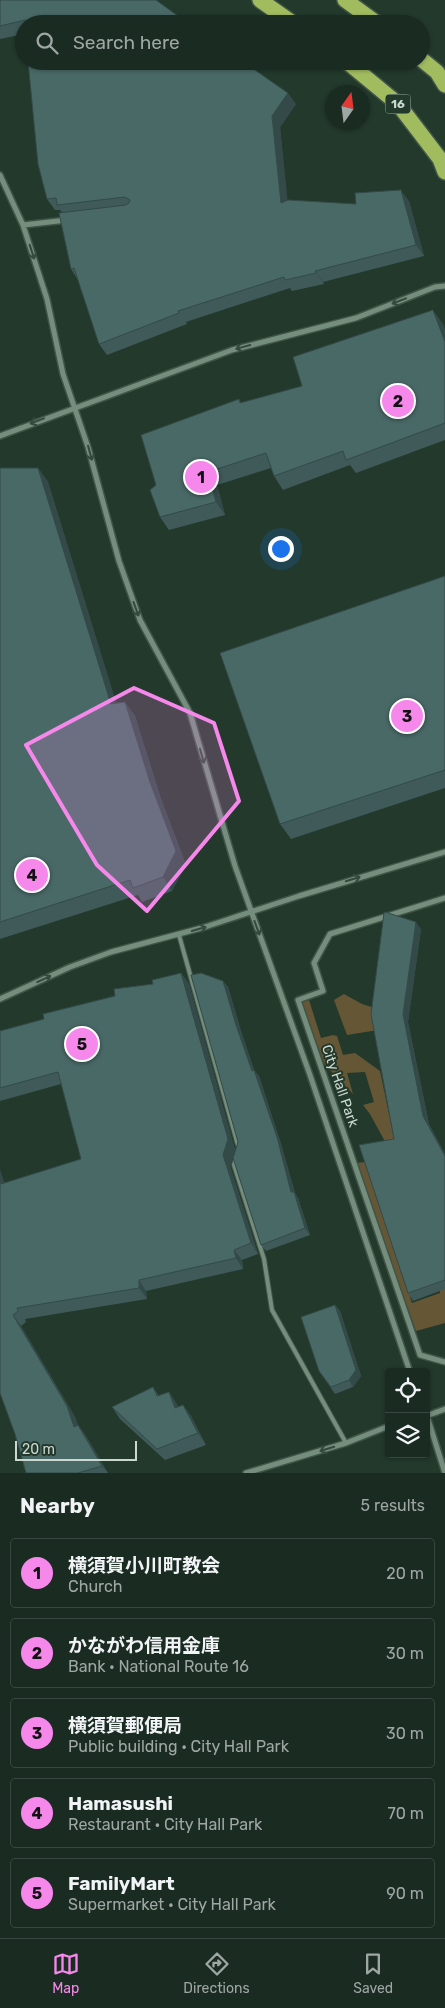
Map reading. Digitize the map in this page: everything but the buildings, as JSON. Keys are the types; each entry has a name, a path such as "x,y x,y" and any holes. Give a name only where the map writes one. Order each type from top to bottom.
{"highway":[{"path":"260,0 281,15"},
{"path":"346,0 366,15"},
{"path":"430,66 437,72 445,85"},
{"name":"16","path":"357,70 398,104 440,159 445,172"}],"street":[{"path":"0,175 23,225 47,299 64,374 88,447 119,561 140,620 190,713 235,866 310,1074 409,1368"},
{"path":"23,225 78,219"},
{"path":"0,436 75,407 118,394 232,350 356,318 435,287 445,286"},
{"path":"0,999 70,967 111,952 179,935 445,852"},
{"name":"City Hall Park","path":"445,898 330,934 314,963 323,991 298,1000 420,1354 445,1362"},
{"path":"430,1414 445,1410"},
{"path":"430,1425 445,1473"},
{"path":"246,1473 346,1443 385,1428"}],"lane":[{"path":"179,935 239,1150 234,1165 264,1259 272,1310 346,1443"}],"highlighted area":[{"path":"134,688 214,723 239,801 147,911 97,865 26,745"}],"shaded area":[{"path":"344,994 362,1004 378,1009 378,1030 347,1035 334,1000"},
{"path":"309,1000 321,1038 337,1036 343,1055 355,1053 380,1071 393,1133 445,1228 445,1323 416,1331 356,1163 366,1162 412,1303 440,1293 440,1290 388,1147 363,1105 374,1102 365,1072 347,1073 353,1094 325,1065 301,1003"}],"place":[{"name":"かながわ信用金庫","path":"398,401"},
{"name":"横須賀小川町教会","path":"201,477"},
{"name":"横須賀郵便局","path":"407,716"},
{"name":"Hamasushi","path":"32,875"},
{"name":"FamilyMart","path":"82,1044"}]}
